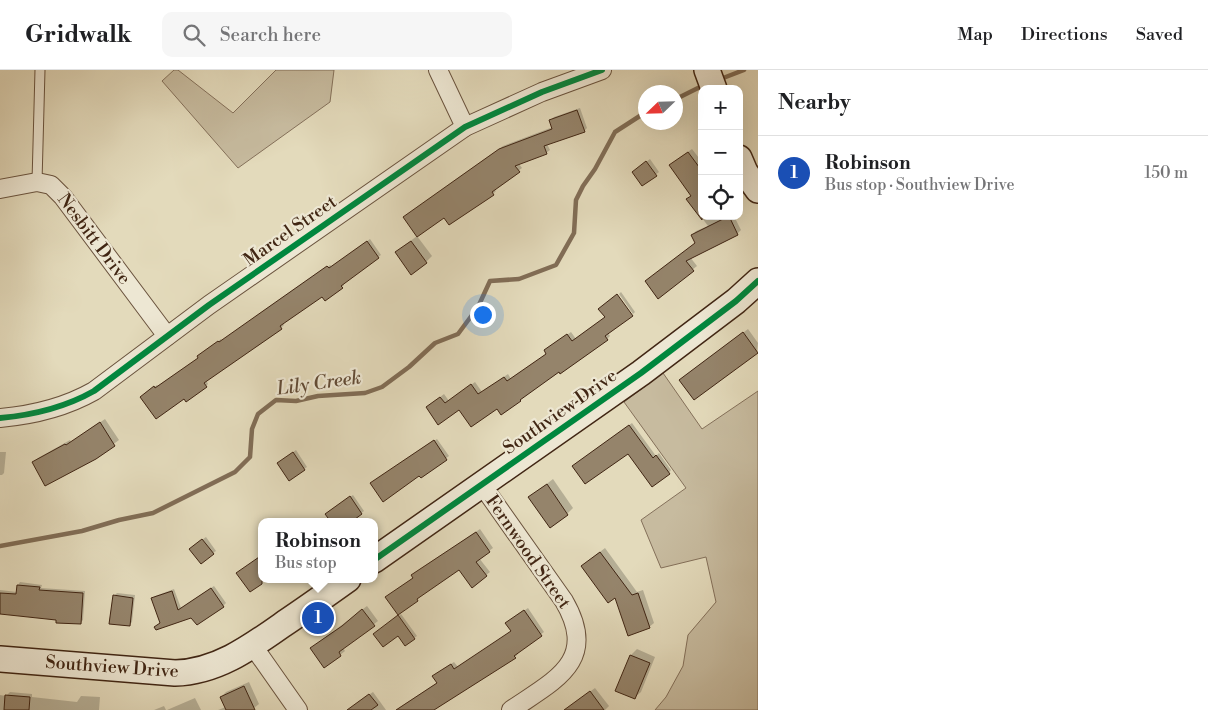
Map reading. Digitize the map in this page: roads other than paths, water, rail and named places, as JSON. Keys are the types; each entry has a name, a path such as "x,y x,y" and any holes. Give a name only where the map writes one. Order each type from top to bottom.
{"street":[{"path":"438,70 465,127"},
{"name":"Marcel Street","path":"0,418 46,411 78,400 94,391 167,336 465,127 535,95 602,70"},
{"path":"707,70 713,85"},
{"path":"743,167 758,190"},
{"name":"Nesbitt Drive","path":"0,189 37,182 51,185 63,197 167,336"},
{"name":"Southview Drive","path":"378,557 641,373 736,301 758,281"},
{"name":"Fernwood Street","path":"482,485 564,601 570,611 575,628 576,646 564,672 511,710"},
{"name":"Southview Drive","path":"0,659 148,672 189,673 204,670 224,662 253,646 342,583"},
{"path":"253,646 298,710"}],"lane":[{"path":"37,182 40,70"}],"waterway":[{"name":"Lily Creek","path":"718,80 744,70"},
{"name":"Lily Creek","path":"683,96 698,88"},
{"name":"Lily Creek","path":"0,546 82,531 119,520 153,513 235,472 250,457 252,429 258,414 276,400 296,401 318,396 365,393 382,387 409,367 435,343 458,334 478,307 490,281 519,279 556,265 574,233 576,200 583,186 595,169 615,132 638,117"}],"place":[{"name":"Robinson","path":"318,618"}]}
